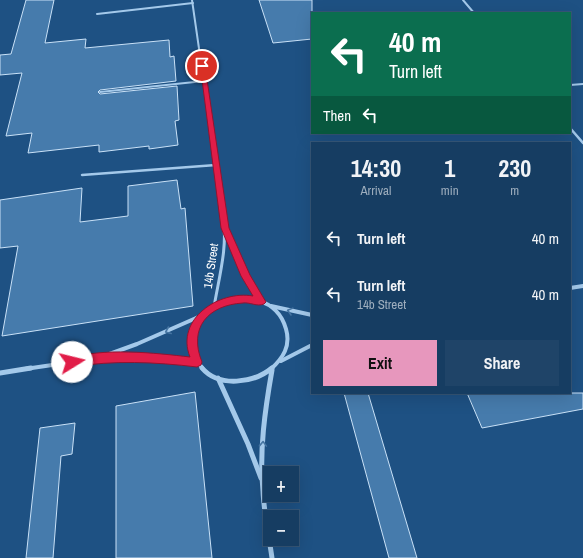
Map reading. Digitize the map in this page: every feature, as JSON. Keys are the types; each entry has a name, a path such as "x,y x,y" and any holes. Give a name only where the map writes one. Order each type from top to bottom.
{"street":[{"path":"571,288 583,286"},
{"path":"100,358 137,344 204,314 214,307 229,300 245,298 302,314 311,315"},
{"path":"204,314 196,325 192,338 192,350 197,362 206,372 218,378 232,381 246,381 260,377 272,370 280,361 288,346 288,330 281,316 269,305"},
{"path":"280,361 311,346"},
{"path":"0,373 100,358 165,358 197,362"},
{"path":"272,370 266,404 263,434 262,482 272,558"},
{"path":"218,378 248,444 262,482"}],"lane":[{"path":"463,0 473,12"},
{"path":"97,14 192,1"},
{"name":"14b Street","path":"192,1 225,228 223,258 214,307"},
{"path":"100,92 204,81"},
{"path":"571,85 583,84"},
{"path":"571,129 583,143"},
{"path":"82,175 216,165"},
{"name":"14b Street","path":"225,228 246,276 261,302"}],"building":[{"path":"26,0 54,0 45,43 86,39 85,48 169,40 170,57 174,56 176,81 100,90 98,92 100,94 177,86 179,120 175,121 178,145 149,149 149,146 99,152 99,145 28,153 32,133 6,136 22,73 0,75 0,55 11,54"},
{"path":"259,0 312,0 311,39 273,43"},
{"path":"177,180 181,209 185,208 193,306 2,336 18,246 0,248 0,200 82,188 80,222 128,216 128,186"},
{"path":"195,392 212,558 116,558 116,406"},
{"path":"583,393 583,409 482,428 467,394"},
{"path":"344,394 368,394 417,558 389,558"},
{"path":"75,423 72,454 61,456 53,558 26,558 40,428"}],"route":[{"path":"72,362 100,358 133,357 165,358 197,362 192,350 192,338 196,325 204,314 214,307 229,300 245,298 261,302 246,276 225,228 202,66"}]}
